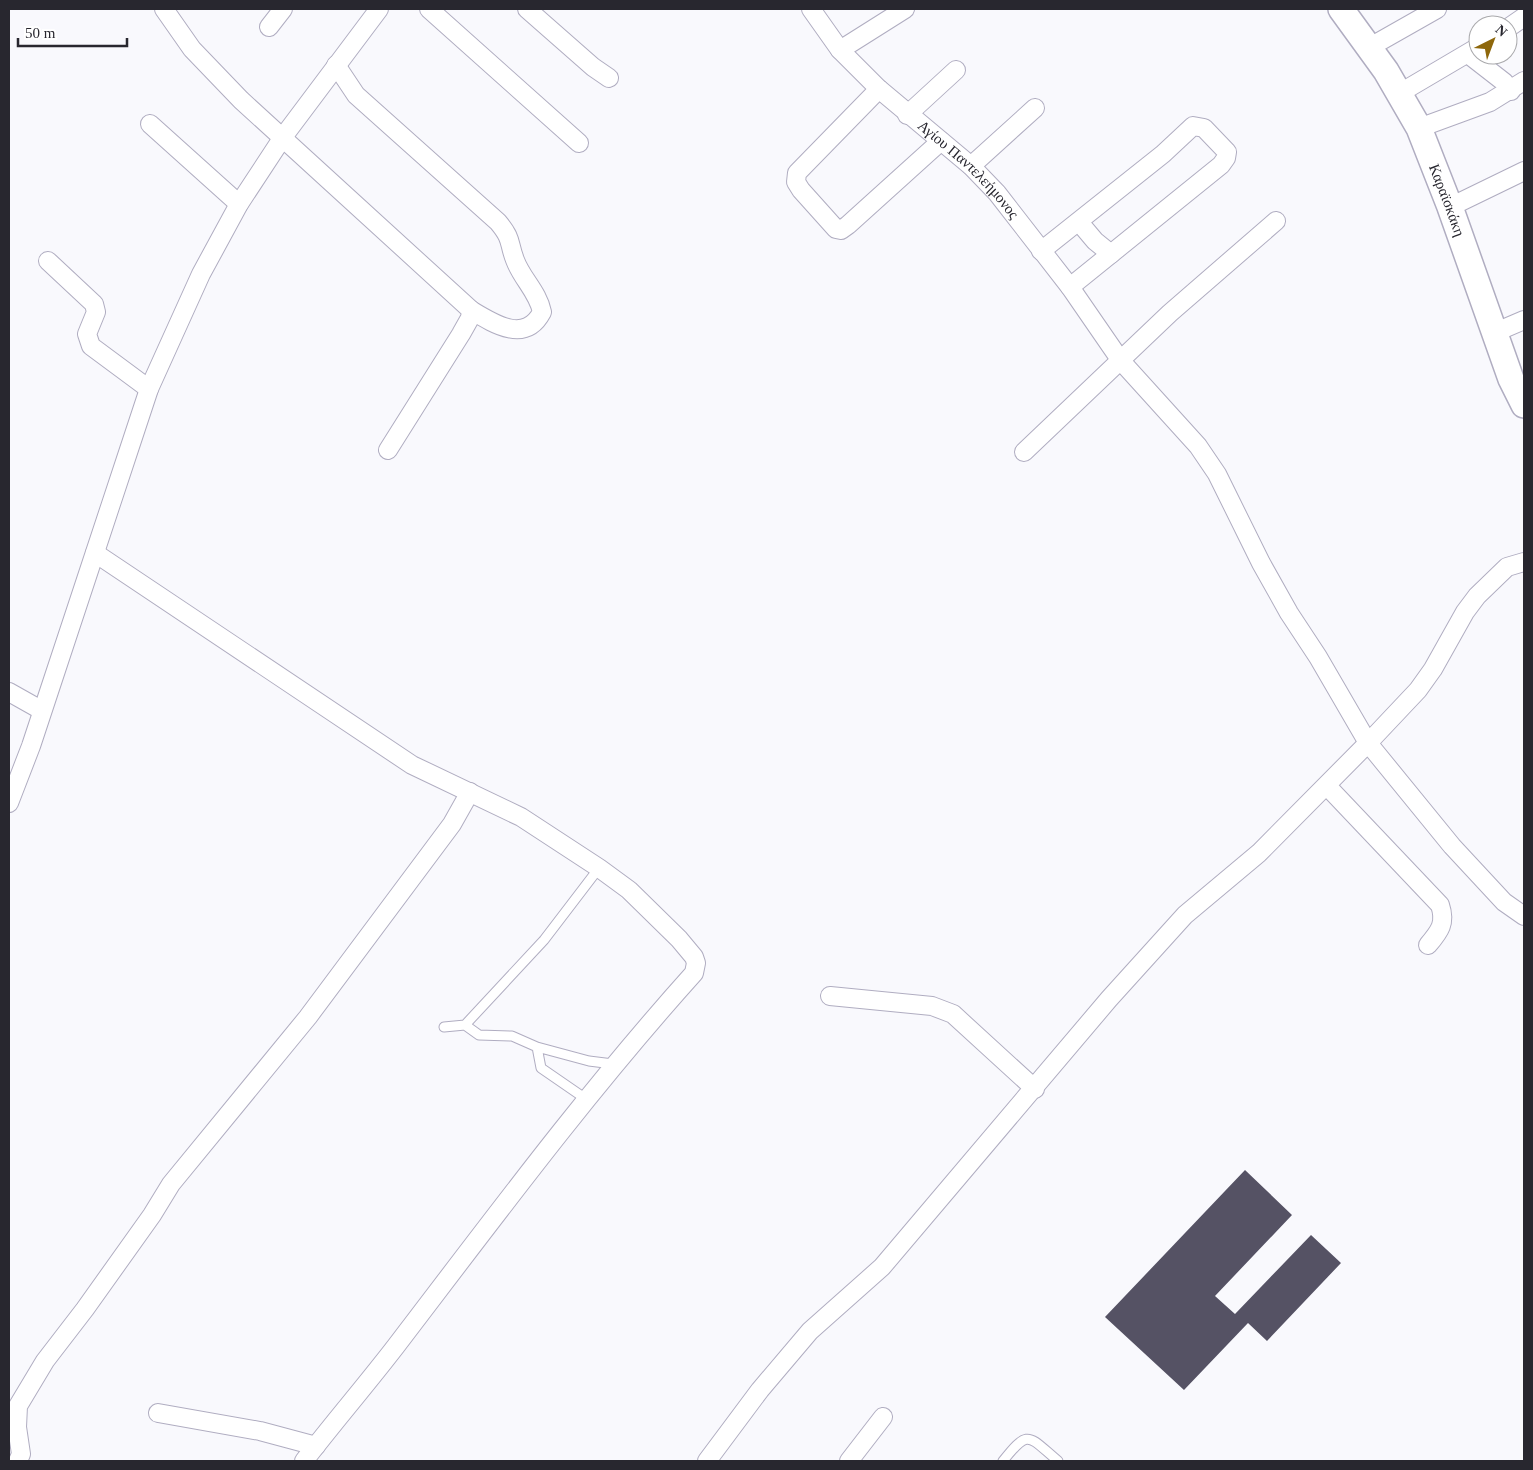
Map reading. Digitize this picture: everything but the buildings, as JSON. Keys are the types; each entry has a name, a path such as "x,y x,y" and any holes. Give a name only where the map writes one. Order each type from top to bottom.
{"street":[{"path":"164,9 192,48 214,74 471,310 495,325"},
{"path":"269,27 283,9"},
{"path":"9,803 16,789 95,553 119,474 149,390 201,274 239,204 283,138 379,9"},
{"path":"429,9 579,143"},
{"path":"527,9 593,67 609,78"},
{"name":"Αγίου Παντελεήμονος","path":"811,9 840,50 879,89 907,115 972,166 997,193 1070,287 1121,362 1198,446 1216,474 1260,564 1368,743 1457,852 1504,902 1524,916"},
{"path":"840,50 906,9"},
{"path":"1370,47 1437,9"},
{"name":"Καραϊσκάκη","path":"1348,11 1400,92 1419,128 1450,206 1511,379 1524,405"},
{"path":"1400,92 1468,53"},
{"path":"336,65 356,95 509,234 515,260 536,294 542,312 536,322 524,329 495,325 461,334"},
{"path":"1488,65 1504,82 1517,86"},
{"path":"907,115 956,70"},
{"path":"1419,128 1446,116 1476,108 1517,86"},
{"path":"879,89 797,174 796,182 801,190 836,229 841,230 848,225 941,141"},
{"path":"972,166 1035,108"},
{"path":"150,124 239,204"},
{"path":"1042,251 1163,154 1192,126 1204,128 1227,152 1226,158 1221,165 1070,287"},
{"path":"1450,206 1524,170"},
{"path":"1024,452 1121,362 1170,313 1276,221"},
{"path":"1079,222 1095,241 1111,254"},
{"path":"48,260 94,304 96,312 87,334 91,346 149,390"},
{"path":"388,450 461,334 470,318 471,310"},
{"path":"1496,332 1524,320"},
{"path":"95,553 374,737 412,765 521,817 599,868 653,911 679,938 694,957 696,963 694,974 613,1064 304,1461"},
{"path":"708,1461 760,1390 810,1331 882,1266 1035,1089 1109,999 1185,915 1259,853 1327,786 1418,690 1433,669 1465,612 1478,596 1508,567 1524,562"},
{"path":"9,692 41,710"},
{"path":"1327,786 1440,905 1443,922 1440,931 1428,945"},
{"path":"18,1461 21,1454 17,1427 18,1406 45,1361 152,1216 171,1184 308,1017 452,824 470,792"},
{"path":"830,996 932,1006 953,1014 1035,1089"},
{"path":"158,1413 260,1431 316,1446"},
{"path":"849,1461 883,1417"}],"lane":[{"path":"444,1028 465,1025 544,940 599,868"},
{"path":"465,1025 479,1035 512,1036 537,1048 589,1061 613,1064"},
{"path":"537,1048 541,1068 586,1099"},
{"path":"1003,1461 1019,1440 1026,1438 1034,1441 1058,1461"}]}
